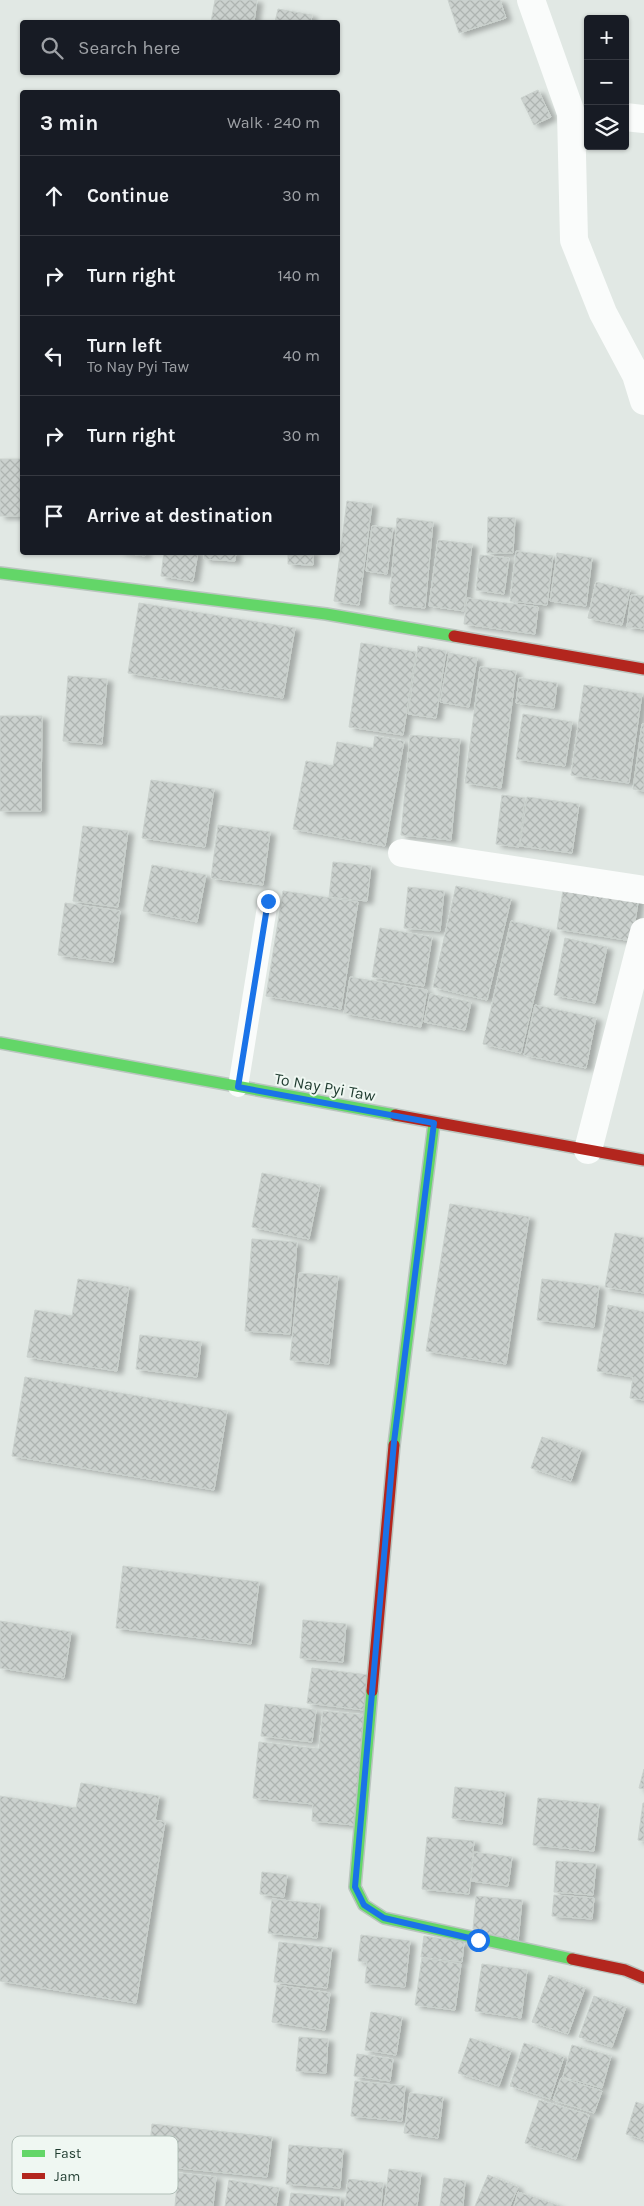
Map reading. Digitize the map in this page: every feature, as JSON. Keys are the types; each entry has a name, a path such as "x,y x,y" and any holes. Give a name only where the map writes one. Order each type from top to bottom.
{"street":[{"path":"531,0 579,114 574,240 603,312 636,375 644,401"},
{"path":"629,117 644,118"},
{"path":"0,573 326,614 644,669"},
{"path":"402,853 644,890"},
{"path":"588,1150 644,932"},
{"name":"To Nay Pyi Taw","path":"0,1043 644,1160"},
{"path":"434,1123 394,1442 355,1887 364,1905 384,1918 624,1970 644,1978"}],"lane":[{"path":"238,1087 268,901"}],"building":[{"path":"215,0 257,0 254,20 211,20"},
{"path":"448,0 500,0 506,18 459,33"},
{"path":"278,9 312,15 311,20 275,20"},
{"path":"538,90 551,117 534,125 521,98"},
{"path":"0,459 20,459 20,516 0,516"},
{"path":"347,501 372,504 359,605 334,601"},
{"path":"488,517 515,518 513,553 487,553"},
{"path":"397,518 433,522 425,608 389,604"},
{"path":"372,526 393,528 387,574 366,571"},
{"path":"438,540 472,544 464,611 429,606"},
{"path":"516,551 553,556 547,605 510,601"},
{"path":"557,553 592,558 586,606 550,601"},
{"path":"164,555 197,555 193,581 161,576"},
{"path":"204,555 236,555 235,561 204,559"},
{"path":"288,555 313,555 313,565 288,564"},
{"path":"480,555 509,558 504,594 476,590"},
{"path":"596,582 630,590 622,625 588,618"},
{"path":"631,595 644,596 644,629 627,627"},
{"path":"467,598 538,607 535,634 464,624"},
{"path":"139,603 295,628 283,698 128,673"},
{"path":"361,643 416,652 403,735 349,727"},
{"path":"418,646 446,651 436,718 408,714"},
{"path":"449,653 477,658 469,707 440,702"},
{"path":"480,667 516,671 501,788 465,783"},
{"path":"68,676 107,679 102,744 63,741"},
{"path":"519,678 557,683 554,708 516,703"},
{"path":"584,685 642,694 629,783 571,775"},
{"path":"523,714 572,722 565,766 516,759"},
{"path":"0,716 42,716 41,811 0,811"},
{"path":"642,724 644,724 644,791 633,789"},
{"path":"410,735 460,739 451,840 401,835"},
{"path":"375,736 404,741 385,846 293,829 306,761 333,766 337,742 373,748"},
{"path":"151,780 214,789 205,847 142,838"},
{"path":"502,795 525,798 519,847 496,844"},
{"path":"527,797 579,804 572,853 520,846"},
{"path":"218,825 270,832 263,885 211,878"},
{"path":"83,826 128,831 118,907 73,901"},
{"path":"333,862 371,866 367,901 329,897"},
{"path":"152,865 206,875 197,922 143,911"},
{"path":"564,884 639,896 632,941 557,929"},
{"path":"456,886 511,899 487,1000 433,987"},
{"path":"408,887 444,891 440,931 404,928"},
{"path":"283,891 358,902 341,1009 266,996"},
{"path":"65,903 120,911 113,962 58,955"},
{"path":"511,921 550,930 521,1053 483,1044"},
{"path":"380,928 432,937 424,986 372,977"},
{"path":"565,938 607,947 595,1003 554,995"},
{"path":"350,977 427,990 421,1027 344,1013"},
{"path":"430,994 471,1002 465,1030 424,1022"},
{"path":"535,1005 596,1018 586,1068 524,1055"},
{"path":"262,1173 320,1185 309,1239 252,1227"},
{"path":"450,1204 529,1217 506,1364 426,1351"},
{"path":"615,1233 644,1238 644,1293 605,1287"},
{"path":"252,1239 297,1242 290,1334 245,1331"},
{"path":"299,1273 338,1276 329,1364 290,1360"},
{"path":"78,1279 129,1287 117,1371 27,1357 35,1310 72,1316"},
{"path":"542,1279 599,1286 594,1327 537,1320"},
{"path":"608,1305 644,1312 644,1400 630,1398 633,1377 597,1371"},
{"path":"140,1335 201,1342 197,1377 136,1369"},
{"path":"25,1377 227,1411 214,1490 12,1456"},
{"path":"542,1437 581,1450 571,1481 531,1468"},
{"path":"123,1566 259,1582 251,1644 116,1628"},
{"path":"303,1620 346,1624 343,1662 300,1658"},
{"path":"0,1621 71,1632 64,1678 0,1668"},
{"path":"312,1668 368,1675 364,1710 307,1703"},
{"path":"265,1704 316,1710 312,1742 261,1736"},
{"path":"323,1711 365,1715 354,1825 312,1821 313,1804 253,1798 259,1742 319,1749"},
{"path":"644,1769 644,1789 639,1788"},
{"path":"81,1783 159,1796 155,1820 165,1822 136,2003 0,1981 0,1796 76,1808"},
{"path":"455,1787 505,1792 502,1824 452,1818"},
{"path":"538,1798 599,1804 594,1851 533,1845"},
{"path":"644,1803 644,1841 638,1840"},
{"path":"427,1837 474,1841 469,1894 422,1889"},
{"path":"474,1852 512,1857 508,1886 471,1881"},
{"path":"556,1861 596,1864 593,1895 554,1892"},
{"path":"262,1872 287,1875 284,1897 260,1894"},
{"path":"554,1895 594,1898 592,1919 552,1916"},
{"path":"476,1896 522,1900 518,1942 473,1929"},
{"path":"272,1899 320,1904 317,1938 268,1933"},
{"path":"361,1935 410,1941 405,1987 365,1983 367,1962 358,1961"},
{"path":"424,1936 464,1942 462,1962 421,1957"},
{"path":"279,1942 332,1948 327,1988 274,1982"},
{"path":"422,1958 461,1964 455,2010 415,2005"},
{"path":"482,1964 527,1970 521,2018 475,2011"},
{"path":"549,1975 585,1988 568,2034 532,2022"},
{"path":"277,1985 330,1993 325,2030 272,2022"},
{"path":"594,1996 626,2007 612,2047 579,2037"},
{"path":"371,2012 402,2017 396,2055 365,2050"},
{"path":"299,2037 328,2039 326,2073 296,2071"},
{"path":"470,2038 511,2051 499,2086 458,2073"},
{"path":"524,2043 564,2057 550,2099 510,2086"},
{"path":"572,2045 611,2056 602,2088 563,2077"},
{"path":"357,2054 393,2059 390,2081 354,2076"},
{"path":"561,2078 602,2091 594,2113 553,2100"},
{"path":"355,2081 405,2086 402,2121 351,2116"},
{"path":"410,2093 443,2097 438,2138 404,2133"},
{"path":"539,2100 589,2115 576,2159 525,2143"},
{"path":"636,2102 644,2105 644,2140 626,2134"},
{"path":"152,2124 272,2137 267,2177 178,2168 178,2136 151,2136"},
{"path":"289,2145 343,2149 340,2188 286,2184"},
{"path":"389,2169 421,2173 417,2206 384,2206"},
{"path":"178,2173 216,2177 213,2206 175,2206 176,2194 178,2194"},
{"path":"488,2175 518,2187 510,2206 475,2206"},
{"path":"444,2178 465,2181 463,2206 440,2206"},
{"path":"348,2179 383,2183 381,2206 345,2206"},
{"path":"229,2180 279,2188 276,2206 225,2206"},
{"path":"518,2192 560,2206 514,2206"},
{"path":"291,2193 340,2197 340,2206 289,2206"}],"traffic: fast":[{"path":"0,573 326,614 454,636"},
{"path":"0,1043 395,1115"},
{"path":"394,1445 434,1123"},
{"path":"372,1691 355,1887 364,1905 384,1918 572,1959"}],"traffic: jam":[{"path":"454,636 644,669"},
{"path":"395,1115 644,1160"},
{"path":"372,1691 394,1445"},
{"path":"572,1959 625,1970 644,1978"}],"route":[{"path":"268,901 238,1087 434,1123 394,1442 355,1887 364,1905 384,1918 478,1940"}]}
